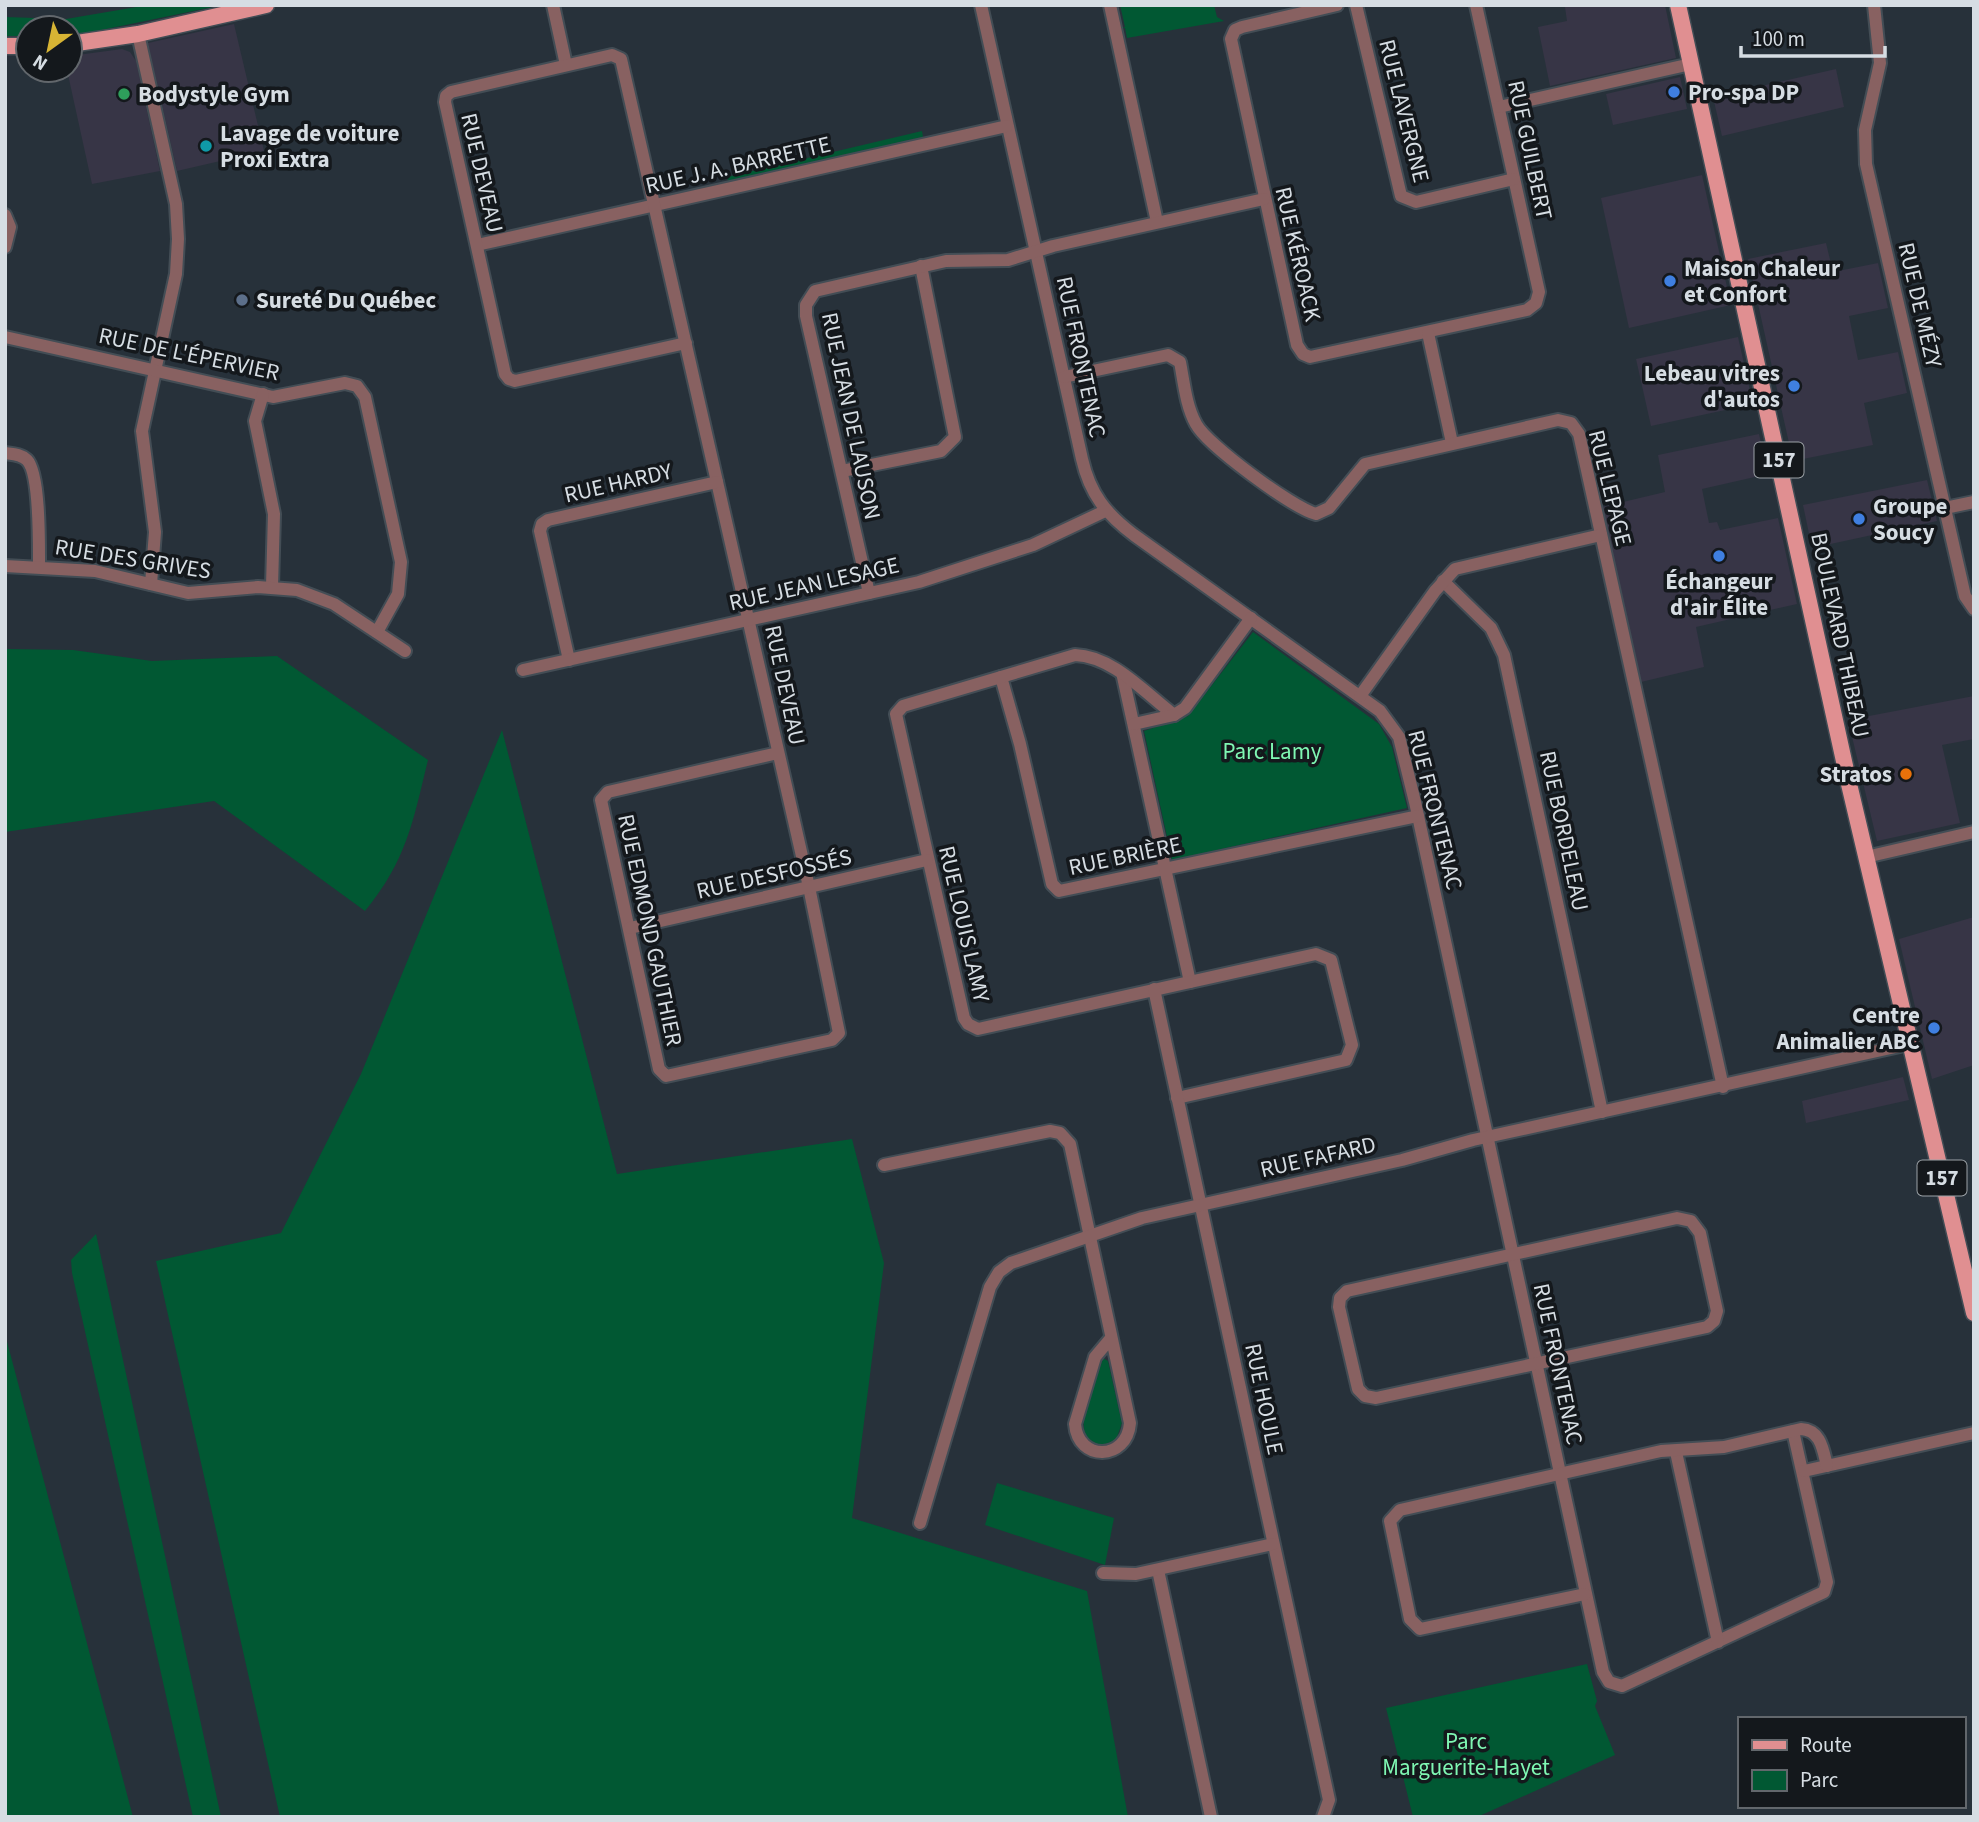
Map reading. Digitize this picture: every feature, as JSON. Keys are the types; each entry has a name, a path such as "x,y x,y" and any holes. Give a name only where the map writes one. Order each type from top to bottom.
{"main road":[{"path":"84,42 138,34 266,5"},
{"name":"BOULEVARD THIBEAU","path":"1678,5 1866,857 1974,1313"}],"street":[{"path":"552,5 566,65"},
{"name":"RUE FRONTENAC","path":"981,5 1087,479 1105,511 1134,536 1360,696 1384,715 1397,733 1418,816 1603,1672 1609,1682 1622,1686 1718,1642"},
{"path":"1110,5 1157,222"},
{"name":"RUE KÉROACK","path":"1337,5 1242,27 1231,36 1297,345 1303,354 1313,357 1428,333 1527,310 1536,303"},
{"name":"RUE LAVERGNE","path":"1356,5 1401,195 1413,202 1514,179"},
{"name":"RUE GUILBERT","path":"1476,5 1539,292 1536,303"},
{"name":"RUE DE MÉZY","path":"1874,5 1880,62 1866,130 1866,164 1965,596 1974,609"},
{"path":"138,34 176,204 178,230 175,280 142,436 155,532 150,584"},
{"name":"RUE DEVEAU","path":"686,343 512,381 505,374 445,103 446,96 452,92 612,55 621,60 656,205 809,887 839,1025 838,1036"},
{"path":"1499,107 1691,64"},
{"name":"RUE J. A. BARRETTE","path":"477,245 1007,126"},
{"name":"RUE JEAN DE LAUSON","path":"869,593 806,316 807,302 821,288 958,259 1008,260 1264,198"},
{"path":"5,215 10,227 5,247"},
{"path":"842,471 941,451 955,437 921,266"},
{"path":"1428,333 1452,443"},
{"name":"RUE DE L'ÉPERVIER","path":"5,337 281,397 345,383 357,386 365,397 401,562 398,594 377,632"},
{"name":"RUE LEPAGE","path":"1064,377 1168,355 1175,357 1180,362 1192,416 1206,438 1223,453 1316,514 1329,508 1362,466 1558,420 1571,423 1578,434 1723,1087"},
{"path":"262,394 256,421 275,521 272,587"},
{"path":"5,453 23,457 31,468 40,523 39,566"},
{"name":"RUE HARDY","path":"569,660 540,531 542,524 548,520 717,482"},
{"path":"1945,508 1974,502"},
{"name":"RUE JEAN LESAGE","path":"523,670 919,582 993,559 1064,532 1105,511"},
{"path":"1360,696 1443,581 1455,569 1467,564 1601,535"},
{"name":"RUE DES GRIVES","path":"5,566 95,571 198,593 272,587 319,596 405,651"},
{"name":"RUE BORDELEAU","path":"1443,581 1486,624 1504,655 1602,1112"},
{"path":"1134,724 1174,715 1188,704 1251,618"},
{"name":"RUE LOUIS LAMY","path":"1174,715 1103,660 1075,655 903,706 897,711 964,1018 971,1027 978,1028 1317,954 1324,956 1334,966 1351,1051 1346,1060 1334,1065 1177,1098"},
{"name":"RUE BRIÈRE","path":"1001,677 1054,887 1063,891 1418,816"},
{"path":"1123,677 1190,982"},
{"name":"RUE EDMOND GAUTHIER","path":"778,753 608,792 602,797 601,803 659,1069 664,1074 681,1074 838,1036"},
{"path":"1866,857 1974,832"},
{"name":"RUE DESFOSSÉS","path":"630,928 928,860"},
{"name":"RUE HOULE","path":"1154,989 1329,1800 1323,1817"},
{"name":"RUE FAFARD","path":"920,1523 996,1276 1011,1263 1142,1218 1909,1044"},
{"path":"884,1166 1050,1131 1060,1133 1070,1144 1130,1423 1129,1432 1119,1447 1103,1453 1094,1452 1079,1441 1075,1424 1095,1357 1111,1338"},
{"path":"1677,1218 1691,1221 1700,1233 1717,1311 1710,1325 1537,1364 1371,1398 1358,1388 1339,1303 1347,1290 1512,1254 1677,1218"},
{"path":"1585,1594 1420,1629 1410,1619 1389,1527 1392,1516 1400,1510 1661,1451 1724,1447 1806,1429 1821,1443 1827,1466"},
{"path":"1676,1451 1718,1642 1817,1597 1827,1587 1804,1471 1793,1431"},
{"path":"1804,1471 1974,1433"},
{"path":"1103,1573 1127,1575 1158,1570 1273,1544"},
{"path":"1158,1570 1211,1817"}],"shaded area":[{"path":"1665,5 1676,58 1550,86 1538,27 1567,21 1565,7"},
{"path":"234,24 264,151 177,171 148,43"},
{"path":"122,49 130,52 136,61 160,171 92,184 70,84 84,84 84,54"},
{"path":"1836,69 1844,107 1722,136 1713,97"},
{"path":"1680,77 1687,109 1613,125 1606,94"},
{"path":"1702,175 1731,305 1629,328 1601,198"},
{"path":"1826,243 1833,272 1878,263 1888,308 1849,316 1858,360 1898,352 1907,393 1864,403 1873,445 1793,461 1748,259"},
{"path":"1738,337 1753,404 1651,426 1636,359"},
{"path":"1759,434 1768,474 1702,489 1709,523 1717,522 1720,530 1778,518 1797,604 1696,627 1704,667 1641,682 1602,507 1665,492 1658,455"},
{"path":"1927,480 1937,521 1812,548 1803,505"},
{"path":"1974,696 1974,739 1942,745 1960,823 1877,841 1848,720"},
{"path":"1974,917 1974,1065 1932,1079 1899,939"},
{"path":"1903,1077 1909,1100 1806,1123 1802,1101"}],"green space":[{"path":"148,5 213,7 84,34 84,16"},
{"path":"1120,5 1214,5 1217,17 1224,21 1127,38 1125,28 1116,29 1125,27"},
{"path":"5,17 14,17 14,36 5,36"},
{"path":"922,131 923,137 728,181 727,177"},
{"name":"Parc Lamy","path":"1253,632 1379,724 1392,747 1407,808 1172,860 1144,731 1188,716"},
{"path":"5,649 73,650 152,661 277,656 428,760 407,839 379,892 365,911 214,801 5,832"},
{"path":"502,730 617,1174 852,1139 884,1263 852,1518 1087,1591 1128,1817 280,1817 156,1261 281,1233 361,1074"},
{"path":"96,1234 221,1817 193,1817 72,1273 71,1260"},
{"path":"5,1334 133,1817 5,1817"},
{"path":"1103,1358 1108,1361 1122,1423 1116,1440 1100,1446 1085,1437 1083,1420"},
{"path":"997,1483 1114,1518 1105,1565 985,1525"},
{"name":"Parc Marguerite-Hayet","path":"1587,1664 1597,1701 1595,1706 1615,1755 1477,1817 1413,1817 1386,1708"}],"place":[{"name":"Pro-spa DP","path":"1674,92"},
{"name":"Bodystyle Gym","path":"124,94"},
{"name":"Lavage de voiture Proxi Extra","path":"206,146"},
{"name":"Maison Chaleur et Confort","path":"1670,281"},
{"name":"Sureté Du Québec","path":"242,300"},
{"name":"Lebeau vitres d'autos","path":"1794,386"},
{"name":"Groupe Soucy","path":"1859,519"},
{"name":"Échangeur d'air Élite","path":"1719,556"},
{"name":"Stratos","path":"1906,774"},
{"name":"Centre Animalier ABC","path":"1934,1028"}]}
